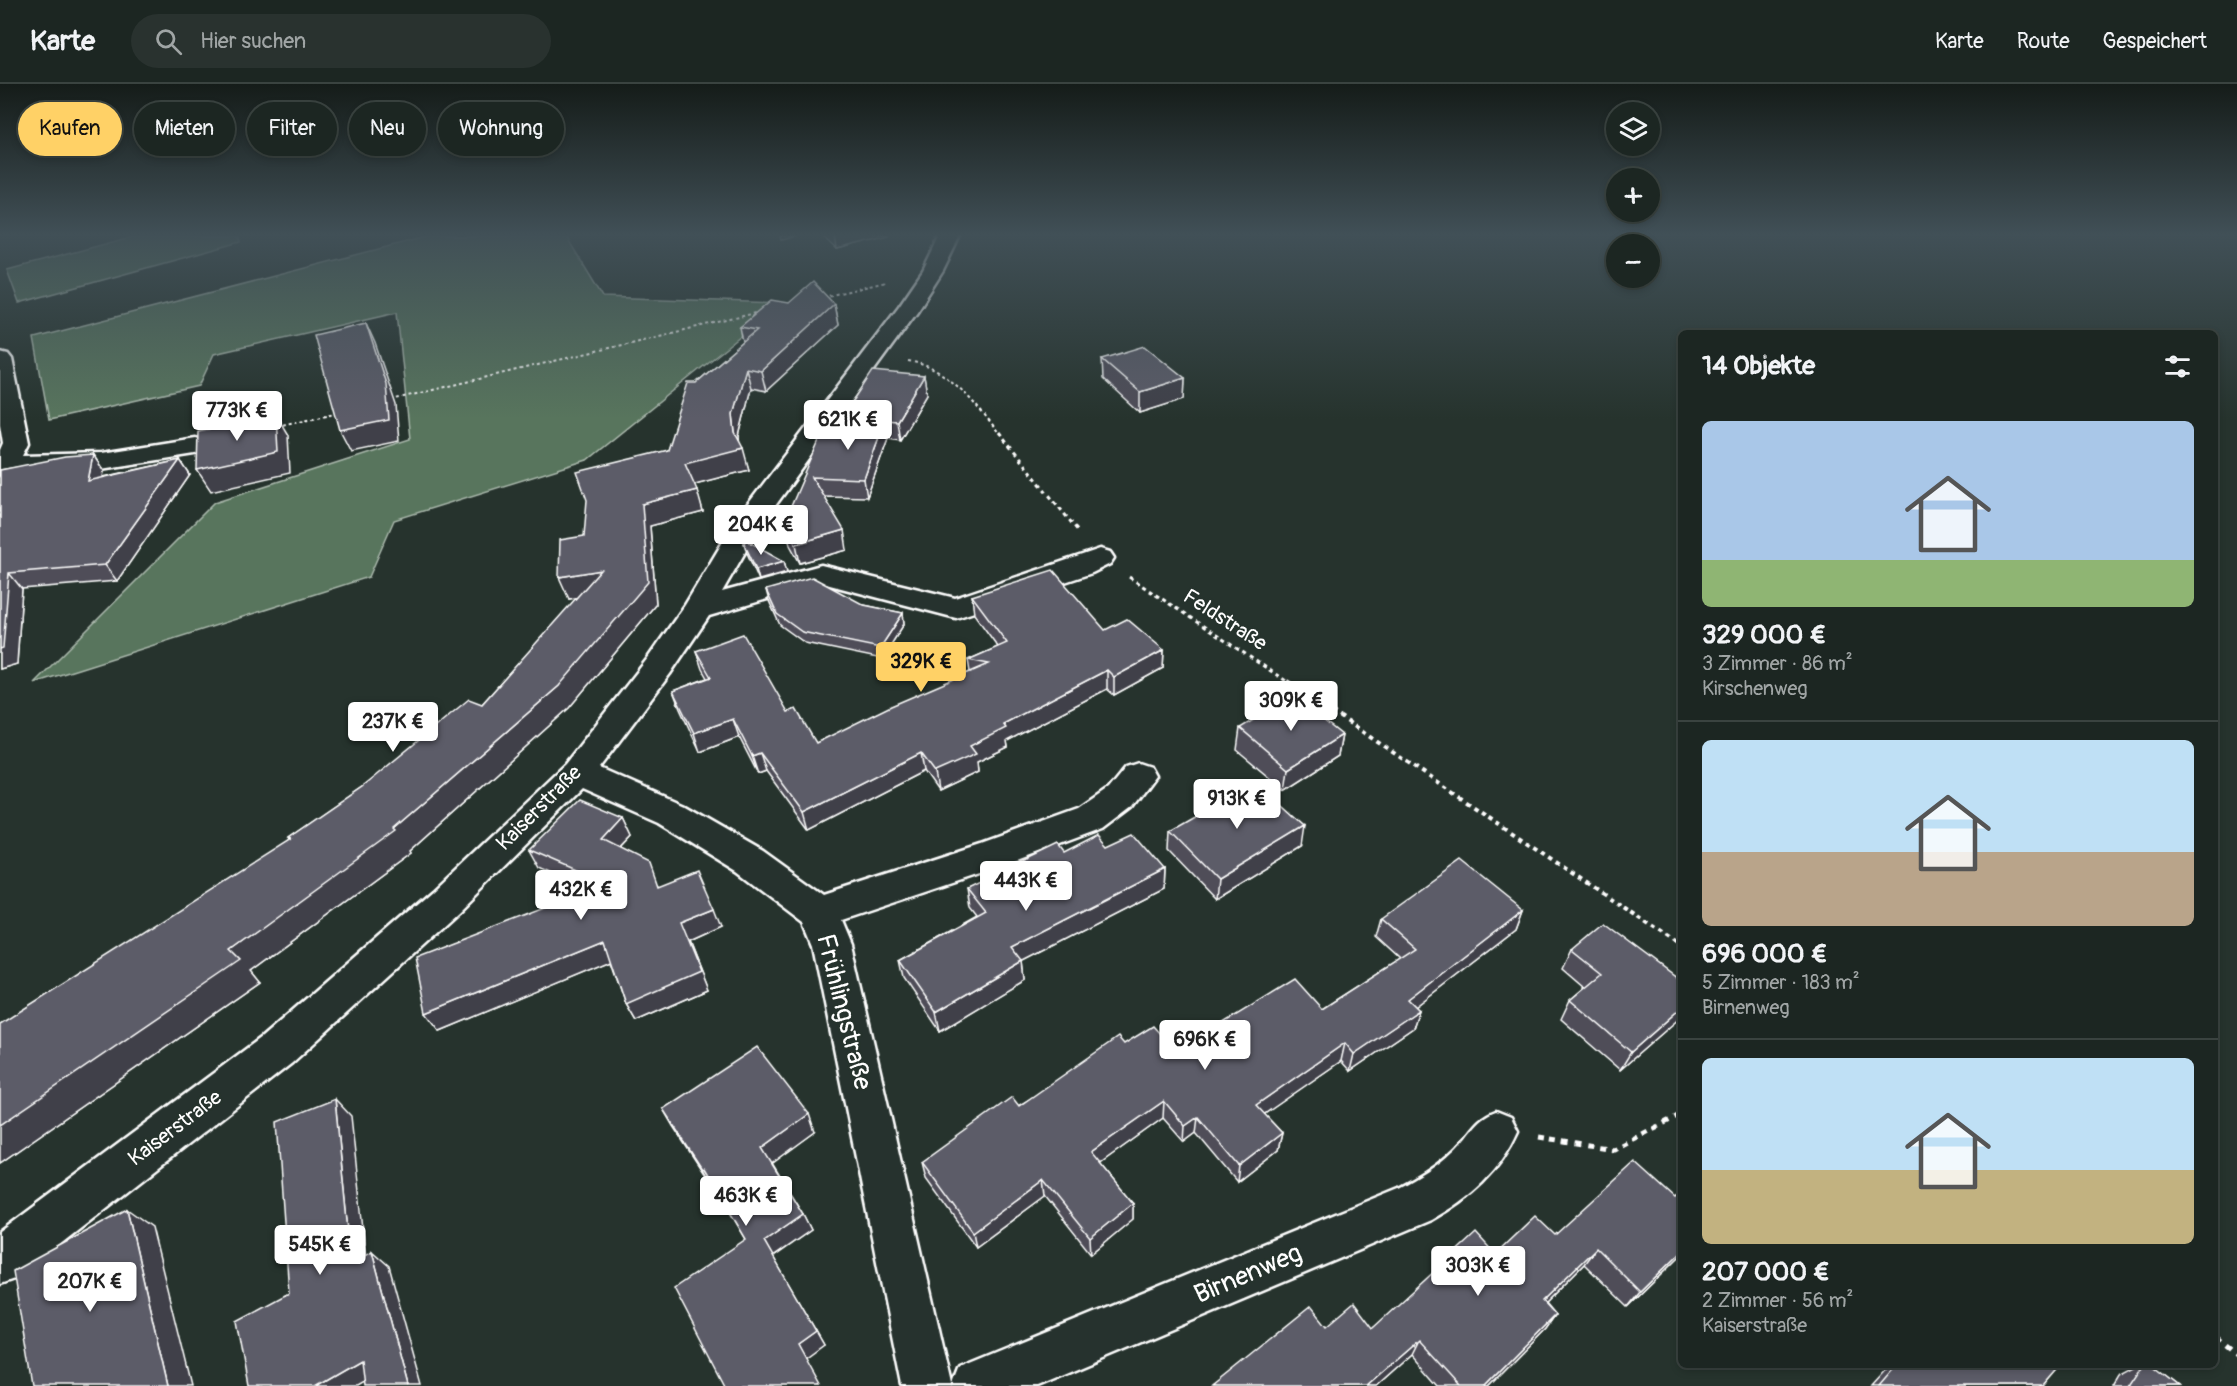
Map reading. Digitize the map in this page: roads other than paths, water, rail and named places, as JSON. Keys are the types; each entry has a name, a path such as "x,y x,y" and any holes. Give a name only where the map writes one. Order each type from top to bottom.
{"street":[{"name":"Kaiserstraße","path":"0,1261 277,1050 446,900 577,773 659,666 698,609 746,525 915,297"},
{"path":"0,359 16,443 3,464 83,465 195,446"},
{"path":"698,609 821,574 956,608 1082,567 1100,558"},
{"name":"Frühlingstraße","path":"577,773 671,814 750,861 819,912 832,944 927,1386"},
{"path":"819,912 993,855 1091,819 1120,798 1138,777"},
{"name":"Birnenweg","path":"978,1386 1415,1204 1464,1174 1483,1153 1496,1131"}]}
